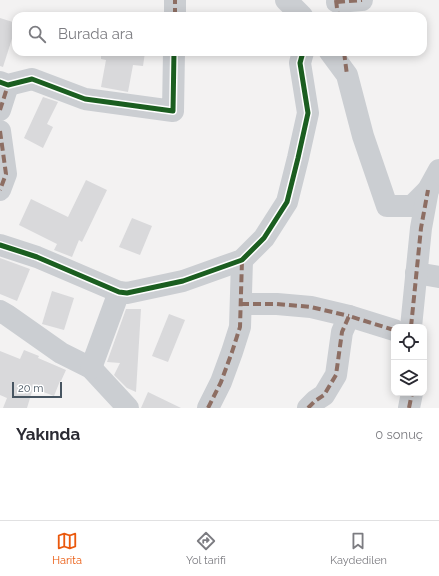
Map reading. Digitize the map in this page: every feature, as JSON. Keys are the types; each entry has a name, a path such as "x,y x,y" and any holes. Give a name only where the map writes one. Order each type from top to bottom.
{"street":[{"path":"175,0 175,12"},
{"path":"286,0 298,12"},
{"path":"337,6 362,0"},
{"path":"0,110 4,84 32,79 86,99 173,111 174,56"},
{"path":"0,245 37,257 118,292 127,293 183,281 242,260 264,238 287,202 308,113 300,63 302,56"},
{"path":"333,56 347,74"},
{"path":"345,56 347,74 363,136 388,206 412,206 428,190 439,170"},
{"path":"0,131 6,174 0,190"},
{"path":"411,324 420,228 428,190"},
{"path":"208,408 221,382 240,327 242,260"},
{"path":"416,273 439,277"},
{"path":"91,368 118,292"},
{"path":"241,304 277,304 312,307 349,316 391,329"},
{"path":"0,311 8,315 61,353 91,368 128,408"},
{"path":"308,408 324,395 336,375 342,332 349,316"},
{"path":"409,408 411,396"}],"building":[{"path":"0,18 12,22 12,39 3,67 0,66"},
{"path":"101,56 144,56 143,66 133,65 128,92 101,87 106,60 101,59"},
{"path":"43,97 58,102 47,124 53,127 43,148 24,138"},
{"path":"86,180 107,190 82,242 79,240 72,257 54,250 57,244 19,225 31,199 68,217"},
{"path":"132,218 152,226 140,255 119,247"},
{"path":"0,258 30,269 17,301 0,294"},
{"path":"52,291 74,298 64,330 42,324"},
{"path":"126,309 141,309 136,392 127,388 114,375 120,363 107,362"},
{"path":"169,314 185,320 168,362 152,356"},
{"path":"24,350 39,356 38,358 66,370 54,396 33,388 27,408 3,408 7,398 0,395 0,351 20,359"},
{"path":"148,392 181,408 141,408"}],"marked path":[{"path":"175,0 175,12"},
{"path":"336,0 338,12"},
{"path":"337,2 362,0"},
{"path":"345,56 347,75"},
{"path":"0,110 8,85"},
{"path":"0,131 6,174 0,190"},
{"path":"411,324 421,228 428,190"},
{"path":"208,408 221,382 240,327 242,260"},
{"path":"241,304 277,304 311,307 349,316"},
{"path":"308,408 324,395 336,375 342,332 349,316 391,329"},
{"path":"409,408 411,396"}],"cycle path":[{"path":"0,82 8,85 32,79 85,99 173,111 174,56"},
{"path":"0,245 37,257 119,292 127,293 183,281 242,260 264,238 287,202 308,113 300,63 302,56"}]}
